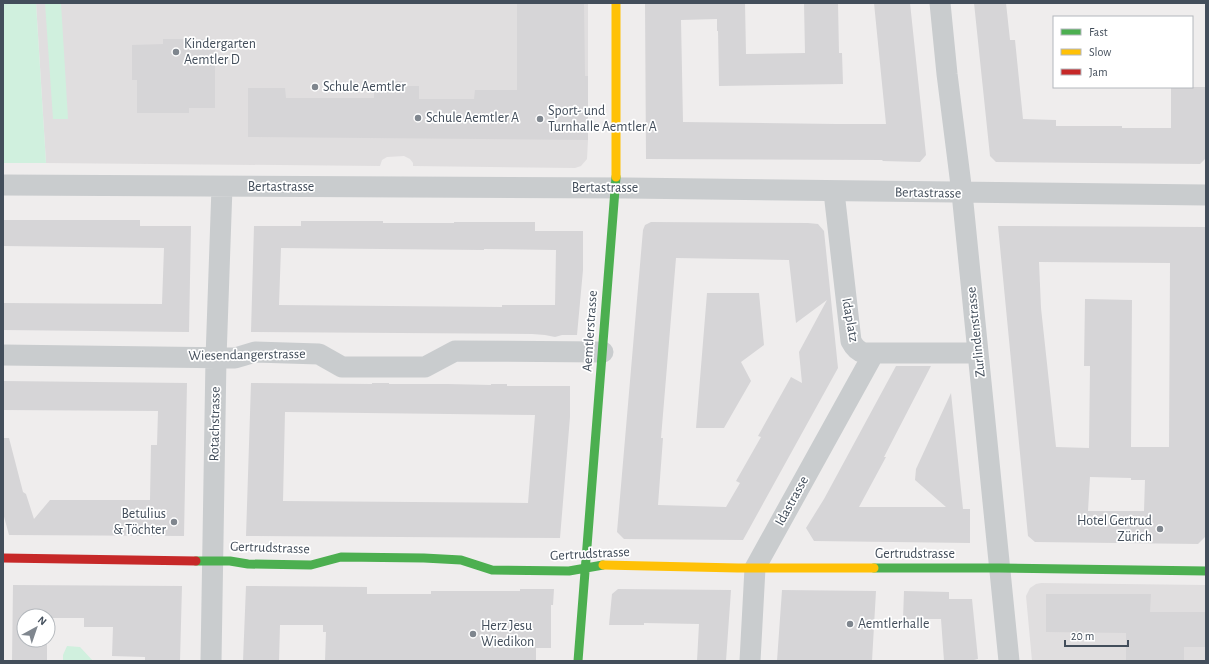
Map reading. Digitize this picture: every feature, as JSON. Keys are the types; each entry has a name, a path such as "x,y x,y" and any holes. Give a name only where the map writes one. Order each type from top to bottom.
{"street":[{"name":"Aemtlerstrasse","path":"578,661 587,567 616,188 616,3"},
{"name":"Zurlindenstrasse","path":"940,3 947,74 962,193 1009,661"},
{"name":"Bertastrasse","path":"3,185 616,188 834,192 1206,195"},
{"name":"Rotachstrasse","path":"211,661 216,358 222,187"},
{"name":"Idaplatz","path":"834,192 851,341 853,346 860,352 874,353 978,353"},
{"name":"Wiesendangerstrasse","path":"3,356 235,358 255,352 319,354 342,367 425,367 455,351 603,352"},
{"name":"Idastrasse","path":"750,661 755,568 874,353"},
{"name":"Gertrudstrasse","path":"3,558 230,561 248,564 311,565 341,557 424,558 462,560 492,570 569,571 602,565 755,568 999,568 1206,571"}],"shaded area":[{"name":"Schule Aemtler","path":"36,3 588,3 587,159 581,166 575,168 413,166 410,159 404,156 387,157 382,160 380,166 46,163"},
{"path":"1041,583 1205,585 1206,661 1032,661 1026,596 1030,588"}],"green space":[{"path":"3,3 36,3 46,163 3,163"},
{"path":"45,3 61,3 68,119 53,119"},
{"path":"67,646 80,647 93,661 63,661 63,655"}],"building":[{"name":"Schule Aemtler A","path":"517,3 584,3 585,76 588,76 588,140 248,137 248,88 285,88 286,98 374,98 374,85 387,86 391,81 402,81 407,86 419,86 419,99 474,99 475,90 517,90"},
{"path":"645,3 745,3 746,54 805,53 804,3 838,3 839,53 842,53 843,84 719,86 717,19 681,20 683,122 886,124 874,3 910,3 926,155 920,162 882,161 883,160 646,159"},
{"path":"974,3 1006,3 1010,40 1015,40 1023,119 1056,120 1056,126 1171,128 1171,88 1206,87 1206,158 1200,164 996,162 990,156"},
{"path":"163,39 215,39 215,108 189,108 189,113 137,113 137,80 132,80 132,45 163,44"},
{"path":"3,220 140,220 140,226 191,226 189,332 3,330 3,303 162,304 164,248 3,246"},
{"path":"301,221 383,221 383,223 535,222 535,231 583,231 583,270 577,335 562,335 555,337 532,334 251,332 254,226 301,226","holes":["281,248 556,250 555,305 502,305 502,307 279,305"]},
{"path":"651,222 808,223 818,224 824,231 838,368 743,540 624,539 617,532 643,230 645,225","holes":["676,258 789,260 796,323 827,300 799,352 802,383 791,377 758,436 761,437 736,481 740,483 726,507 658,505 663,438 661,438"]},
{"path":"998,226 1206,227 1205,537 1198,544 1035,542 1028,536","holes":["1039,262 1170,263 1169,447 1131,447 1132,300 1085,299 1084,366 1090,366 1089,448 1056,447 1041,308","1090,477 1131,478 1131,480 1145,480 1144,511 1088,511"]},
{"path":"707,293 759,293 764,345 741,362 751,381 724,428 696,428"},
{"path":"896,366 931,366 884,457 886,457 859,507 946,507 915,480 916,469 951,393 963,509 970,509 970,543 814,541 806,528 824,499"},
{"path":"3,381 187,383 184,536 9,535 3,513 3,438 9,438 23,492 26,494 34,519 50,500 150,500 151,445 157,445 158,411 3,410"},
{"path":"251,383 507,384 507,386 570,386 570,417 560,538 246,536","holes":["285,412 535,415 528,503 283,501"]},
{"path":"13,585 182,586 180,661 145,661 145,657 112,656 113,627 84,627 84,618 56,618 56,608 16,608 16,648 47,648 47,661 12,661"},
{"path":"246,586 367,587 367,594 431,594 431,591 520,591 520,589 554,589 553,605 551,605 551,648 536,648 536,661 325,661 326,632 323,632 323,625 280,625 279,661 243,661"},
{"path":"618,589 731,590 726,661 697,661 699,624 644,623 644,625 609,625 612,594"},
{"name":"Aemtlerhalle","path":"782,590 876,591 872,661 777,661"},
{"path":"904,591 949,592 949,599 972,599 978,659 974,661 944,661 941,619 903,619"},
{"path":"1046,594 1151,594 1150,612 1205,612 1205,647 1184,647 1184,661 1126,661 1126,633 1046,632"}],"traffic: fast":[{"path":"578,661 616,177"},
{"path":"196,561 311,565 341,557 424,558 461,560 492,570 569,571 603,565"},
{"path":"874,568 1206,571"}],"traffic: slow":[{"path":"616,3 616,177"},
{"path":"603,565 738,568 874,568"}],"traffic: jam":[{"path":"3,558 196,561"}],"place":[{"name":"Kindergarten Aemtler D","path":"176,52"},
{"name":"Schule Aemtler","path":"315,87"},
{"name":"Schule Aemtler A","path":"418,118"},
{"name":"Sport- und Turnhalle Aemtler A","path":"540,119"},
{"name":"Betulius & Töchter","path":"174,522"},
{"name":"Hotel Gertrud Zürich","path":"1160,529"},
{"name":"Aemtlerhalle","path":"850,624"},
{"name":"Herz Jesu Wiedikon","path":"473,634"}]}
